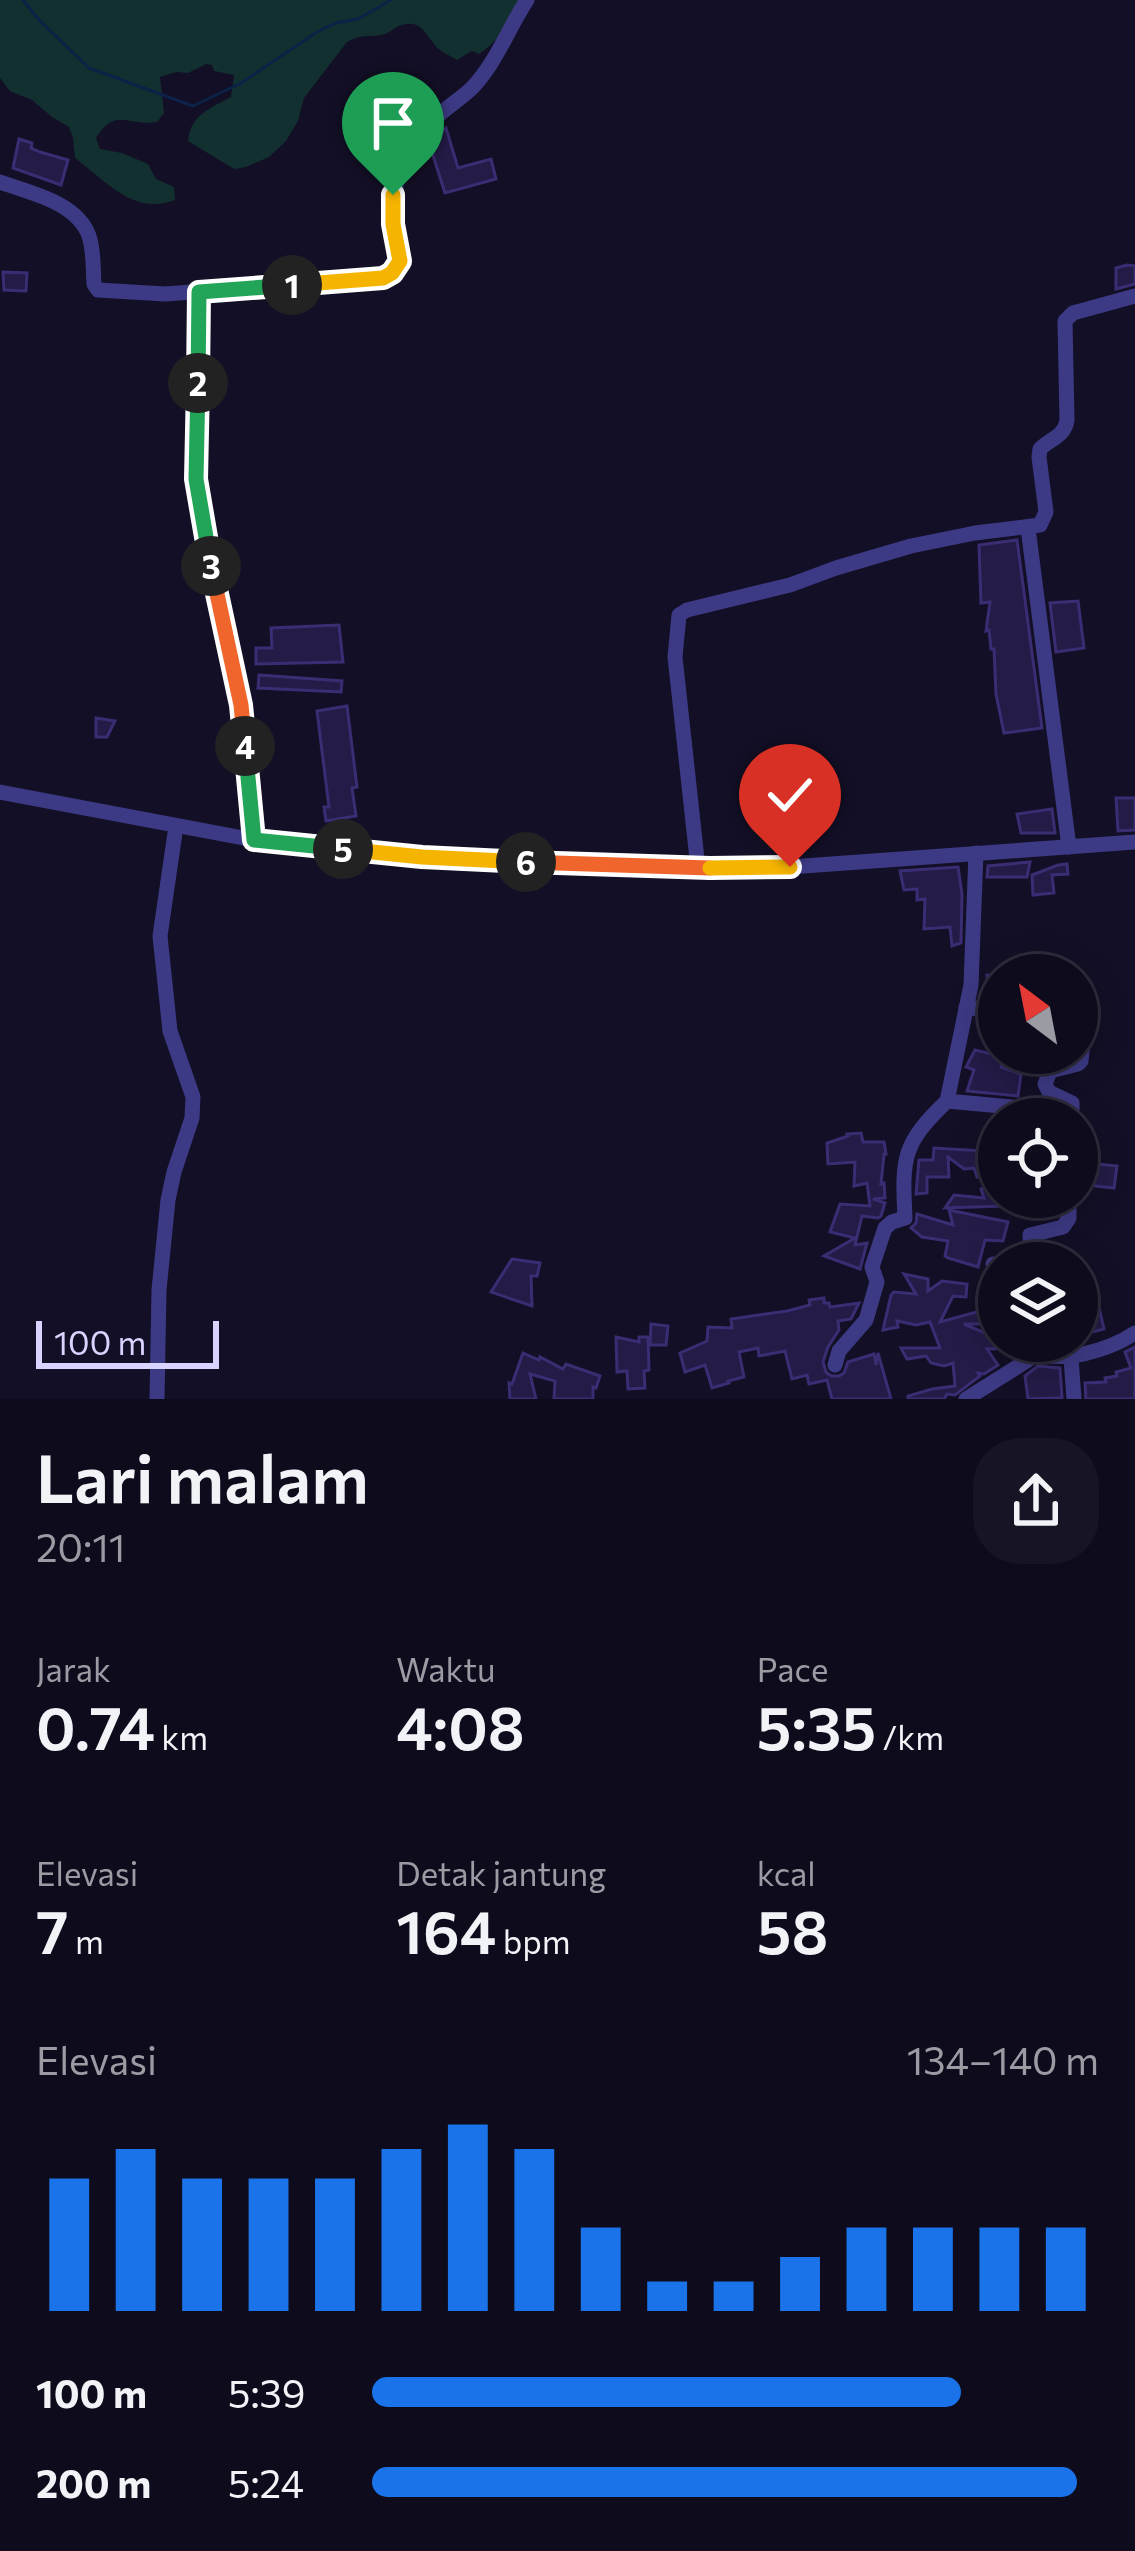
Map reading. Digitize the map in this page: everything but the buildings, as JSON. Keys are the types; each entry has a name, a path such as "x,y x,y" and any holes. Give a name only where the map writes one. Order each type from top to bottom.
{"street":[{"path":"0,182 77,216 90,238 98,290 165,294 383,278 400,261 393,195 405,155 496,58 527,0"},
{"path":"199,292 196,479 241,705 254,840"},
{"path":"698,868 675,657 679,615 911,546 1040,525 1046,512 1040,449 1066,428 1065,321 1073,313 1135,296"},
{"path":"1028,528 1069,847"},
{"path":"0,792 254,840 422,857 790,867 1135,842"},
{"path":"157,1399 159,1290 168,1200 192,1118 193,1097 170,1030 160,935 176,826"},
{"path":"835,1365 844,1344 866,1320 877,1282 872,1267 885,1228 905,1218 907,1149 946,1101 971,985 976,853"},
{"path":"966,1007 978,1009"},
{"path":"1049,1074 1049,1092 1062,1098"},
{"path":"946,1101 978,1104"},
{"path":"1030,1242 1030,1235 1063,1227 1069,1218"},
{"path":"1098,1349 1135,1334"},
{"path":"966,1399 1025,1362"},
{"path":"1072,1362 1074,1399"}],"green space":[{"path":"0,0 522,0 493,43 479,54 472,51 457,60 409,24 347,42 304,98 286,141 269,157 246,167 234,169 188,141 197,119 231,97 234,75 206,64 188,73 160,77 164,113 157,122 116,120 96,138 100,149 148,164 156,179 174,187 175,200 160,204 134,200 109,186 75,158 69,127 32,100 10,91 0,78"}],"waterway":[{"path":"23,0 89,68 193,106 241,83 317,32 358,19 391,0"}],"route":[{"path":"393,195 400,261 383,278 199,292 196,479 241,705 254,840 422,857 581,865 790,867"}]}
